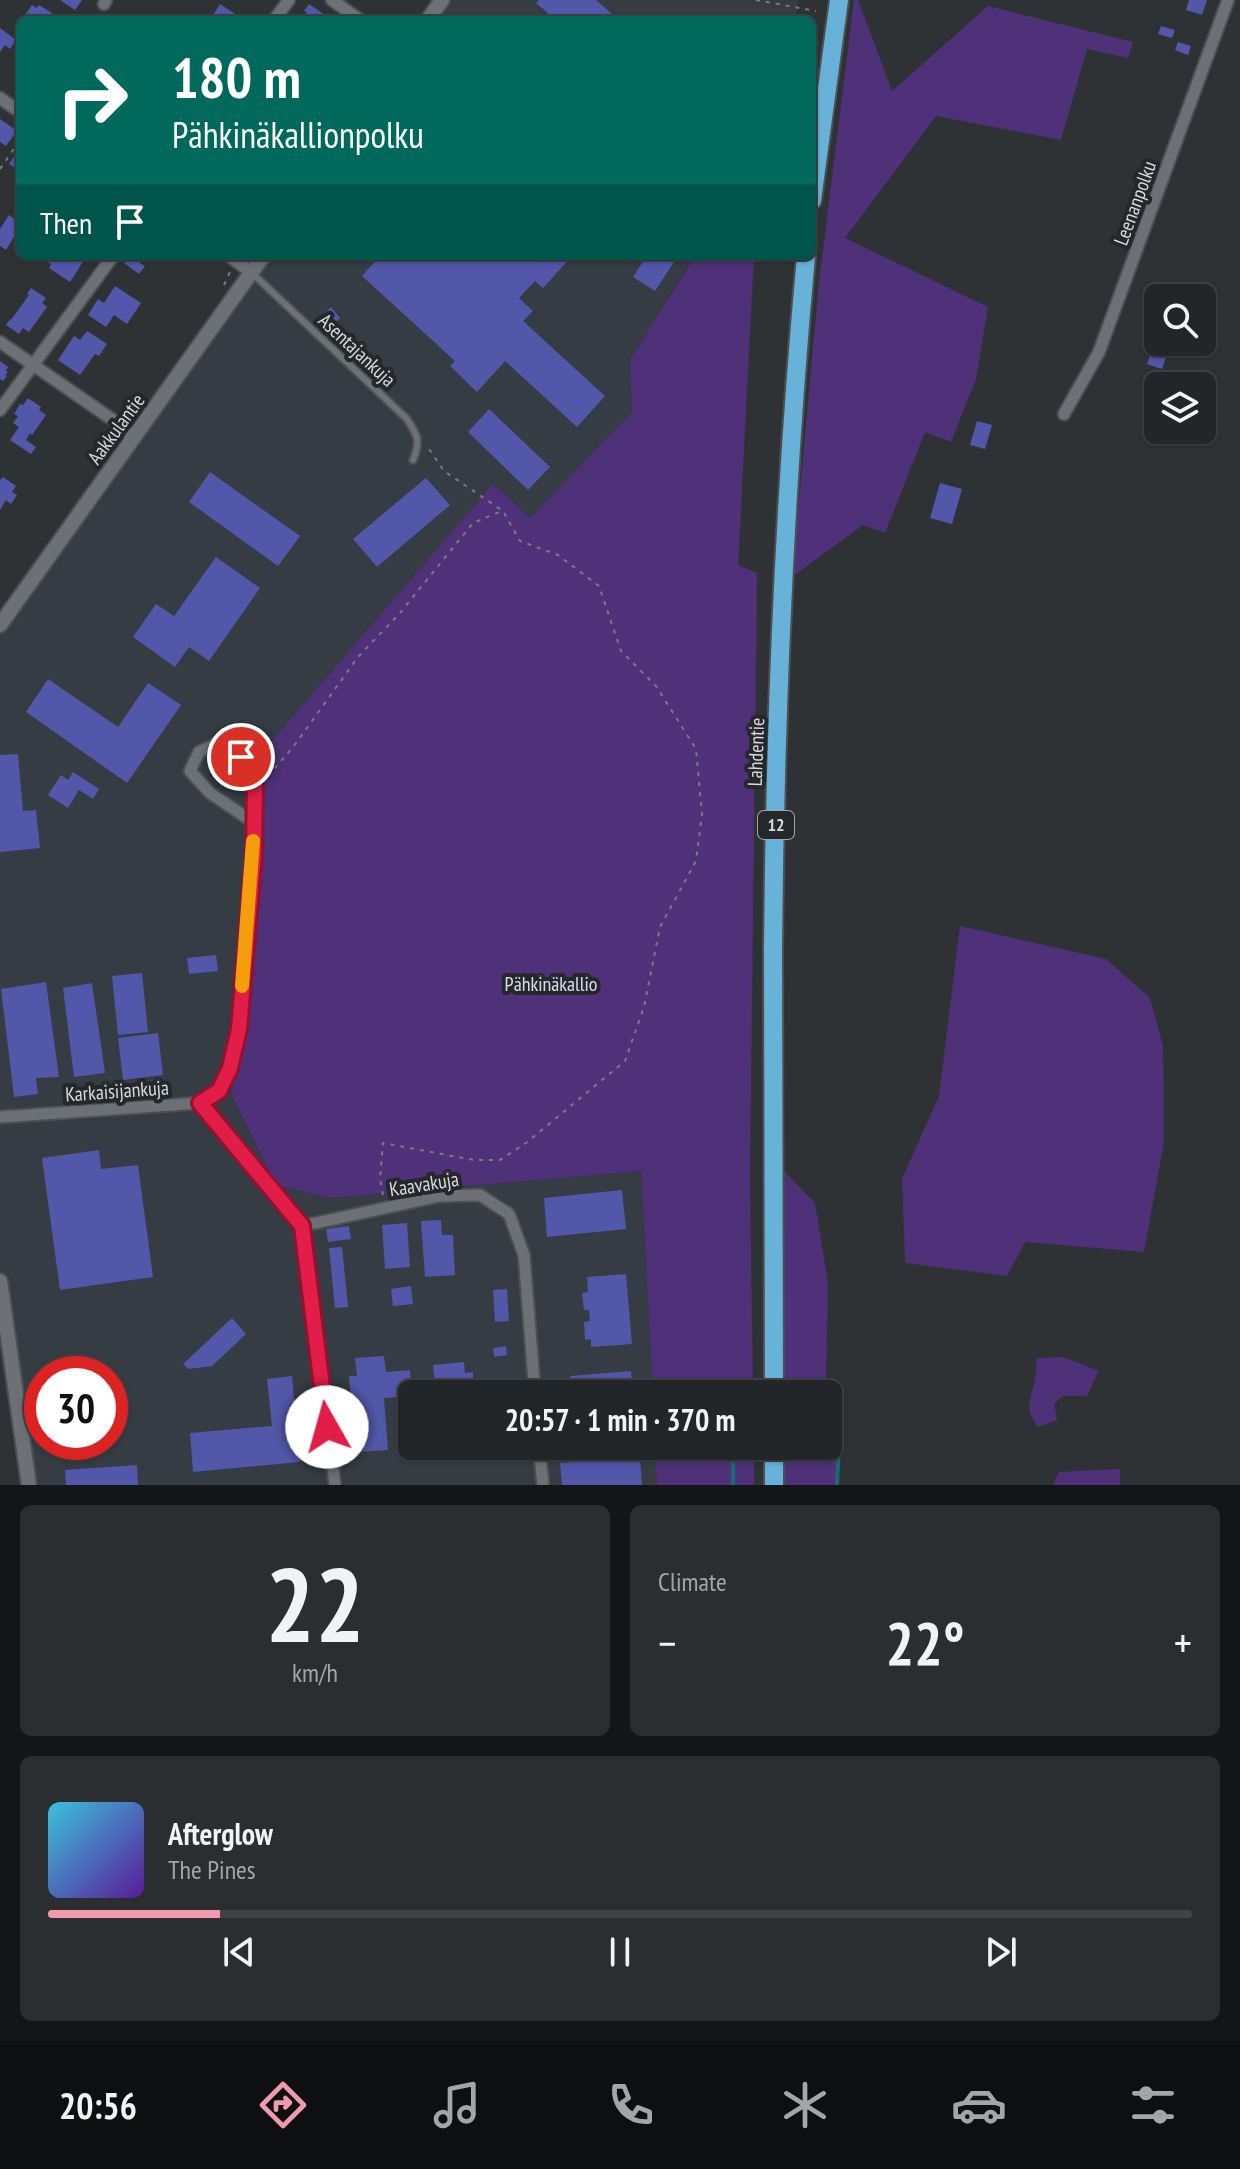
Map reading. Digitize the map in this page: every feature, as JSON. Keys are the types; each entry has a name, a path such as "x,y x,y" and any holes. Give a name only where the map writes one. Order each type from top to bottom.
{"highway":[{"path":"816,170 839,0"},
{"name":"Lahdentie","path":"774,1380 773,945 778,726 789,460 806,260"},
{"path":"774,1460 774,1485"}],"street":[{"path":"332,0 354,16"},
{"name":"Leenanpolku","path":"1064,414 1099,352 1228,0"},
{"path":"0,410 110,260"},
{"path":"234,260 252,273"},
{"name":"Aakkulantie","path":"0,625 260,260"},
{"path":"0,342 113,420 134,438"},
{"path":"253,822 210,793 190,771 199,752 218,743 241,757 255,776 254,855 239,1029 230,1068 219,1091 200,1103 302,1226 335,1485"},
{"name":"Karkaisijankuja","path":"0,1117 200,1103"},
{"name":"Kaavakuja","path":"302,1226 440,1196 480,1195 509,1214 524,1255 534,1380"},
{"path":"0,1281 29,1485"},
{"path":"540,1460 543,1485"}],"lane":[{"name":"Asentajankuja","path":"252,273 406,418 416,432"},
{"path":"413,460 418,447 416,432"}],"path":[{"path":"756,0 816,11"},
{"path":"0,169 16,146"},
{"path":"386,1208 380,1179 383,1143 474,1160 500,1160 526,1143 625,1061 644,1007 660,927 696,861 702,814 696,749 656,686 621,651 599,586 558,555 520,541 503,511 444,471 416,432"},
{"path":"255,789 294,746 358,657 400,613 473,523 503,511"}],"shaded area":[{"path":"444,0 798,0 796,16 432,16"},
{"path":"260,260 704,260 690,262 631,360 632,412 530,518 493,485 257,758 232,1096 276,1185 329,1198 641,1171 652,1380 398,1380 398,1460 656,1460 657,1485 29,1485 25,1460 128,1460 128,1356 24,1356 24,1450 0,1281 0,625"}],"green space":[{"path":"854,0 858,0 892,91 988,6 1133,42 1128,58 1087,49 1061,140 936,116 845,238 988,307 976,379 951,442 925,432 885,533 863,525 792,577 819,282"},
{"name":"Pähkinäkallio","path":"754,260 738,565 757,573 750,1175 753,1380 652,1380 641,1171 329,1198 276,1185 232,1096 257,758 493,484 530,518 632,412 630,360 691,262"},
{"path":"960,926 1106,959 1150,998 1163,1046 1164,1142 1144,1252 1025,1242 1007,1276 905,1263 902,1179 939,1096"},
{"path":"781,1168 815,1203 828,1283 826,1380 784,1380"},
{"path":"1063,1357 1099,1371 1087,1396 1063,1396 1054,1404 1057,1420 1038,1427 1029,1406 1037,1358"},
{"path":"656,1460 754,1460 754,1485 657,1485"},
{"path":"785,1460 838,1460 837,1485 785,1485"},
{"path":"1120,1469 1120,1485 1053,1485 1059,1472"}],"building":[{"path":"60,0 82,0 75,10"},
{"path":"539,0 596,0 614,16 551,16 536,3"},
{"path":"1189,0 1207,0 1202,15 1186,10"},
{"path":"220,4 238,16 212,16"},
{"path":"309,4 326,16 304,16 307,12 304,11"},
{"path":"32,5 37,8 39,5 52,13 50,16 24,16"},
{"path":"1161,26 1175,30 1172,38 1158,34"},
{"path":"0,28 16,40 10,49 5,45 0,52"},
{"path":"1178,42 1191,46 1188,55 1175,50"},
{"path":"0,119 16,132 6,146 0,142"},
{"path":"16,154 16,168 9,164"},
{"path":"9,215 16,220 16,234 6,250 0,246 0,229"},
{"path":"44,260 84,260 70,282 49,268 51,264"},
{"path":"135,260 145,266 139,274 124,263"},
{"path":"376,260 568,260 543,288 535,281 519,298 533,311 523,321 605,396 577,427 505,361 477,392 450,366 455,361 362,276"},
{"path":"644,260 675,260 655,291 633,277"},
{"path":"115,286 141,303 127,324 114,315 106,327 88,315 98,299 104,303"},
{"path":"31,288 46,298 42,303 47,307 29,332 23,328 19,334 6,325"},
{"path":"331,307 340,318 333,325 324,314"},
{"path":"87,331 107,344 99,356 95,354 80,375 58,360 74,336 80,340"},
{"path":"1150,356 1166,356 1162,369 1147,364"},
{"path":"0,361 8,367 3,381 0,379"},
{"path":"28,398 46,415 26,440 36,447 31,454 10,440 19,427 13,423 18,416 14,414"},
{"path":"489,409 550,467 528,490 468,432"},
{"path":"977,421 992,425 985,449 970,445"},
{"path":"210,472 300,536 278,566 189,502"},
{"path":"3,477 16,486 12,492 17,495 11,504 6,500 0,510 0,480"},
{"path":"426,478 450,505 377,567 353,539"},
{"path":"940,483 962,489 952,524 930,518"},
{"path":"216,557 260,588 209,661 189,647 175,667 133,637 156,604 174,616"},
{"path":"48,679 118,727 148,683 181,705 127,783 26,712"},
{"path":"18,754 23,811 36,810 40,848 0,852 0,755"},
{"path":"73,772 99,789 93,799 79,790 68,808 48,795 61,775 68,780"},
{"path":"216,955 218,971 189,974 187,958"},
{"path":"142,973 148,1032 118,1035 112,976"},
{"path":"46,982 59,1077 36,1078 38,1094 14,1097 1,989"},
{"path":"92,983 105,1073 74,1077 63,988"},
{"path":"158,1033 163,1075 123,1080 118,1038"},
{"path":"99,1150 101,1169 138,1165 153,1277 60,1290 42,1158"},
{"path":"622,1190 626,1229 547,1237 544,1198"},
{"path":"441,1220 442,1235 453,1235 455,1275 425,1277 421,1221"},
{"path":"407,1223 410,1267 385,1269 382,1225"},
{"path":"349,1226 351,1239 328,1242 326,1229"},
{"path":"342,1247 348,1307 335,1308 329,1248"},
{"path":"626,1274 632,1344 591,1347 591,1339 585,1340 584,1322 590,1321 589,1310 584,1310 582,1293 588,1292 587,1277"},
{"path":"411,1286 413,1304 393,1306 391,1289"},
{"path":"507,1289 509,1321 495,1322 493,1290"},
{"path":"232,1318 246,1334 212,1366 188,1369 183,1364"},
{"path":"506,1346 507,1355 494,1357 493,1348"},
{"path":"384,1356 386,1372 410,1370 411,1380 398,1380 398,1397 384,1398 388,1450 359,1452 349,1376 357,1376 355,1358"},
{"path":"464,1362 465,1373 473,1372 473,1379 478,1380 435,1380 433,1365"},
{"path":"631,1371 632,1380 570,1380 570,1376"},
{"path":"292,1376 300,1462 193,1472 190,1433 272,1426 267,1379"},
{"path":"640,1460 642,1485 562,1485 560,1463"},
{"path":"137,1465 138,1485 66,1485 65,1470"}],"waterway":[{"path":"733,1460 733,1485"},
{"path":"837,1485 838,1460"}],"slow traffic":[{"path":"242,986 253,841"}],"route":[{"path":"241,757 255,776 254,855 239,1029 230,1068 219,1091 200,1103 302,1226 327,1427"}]}
